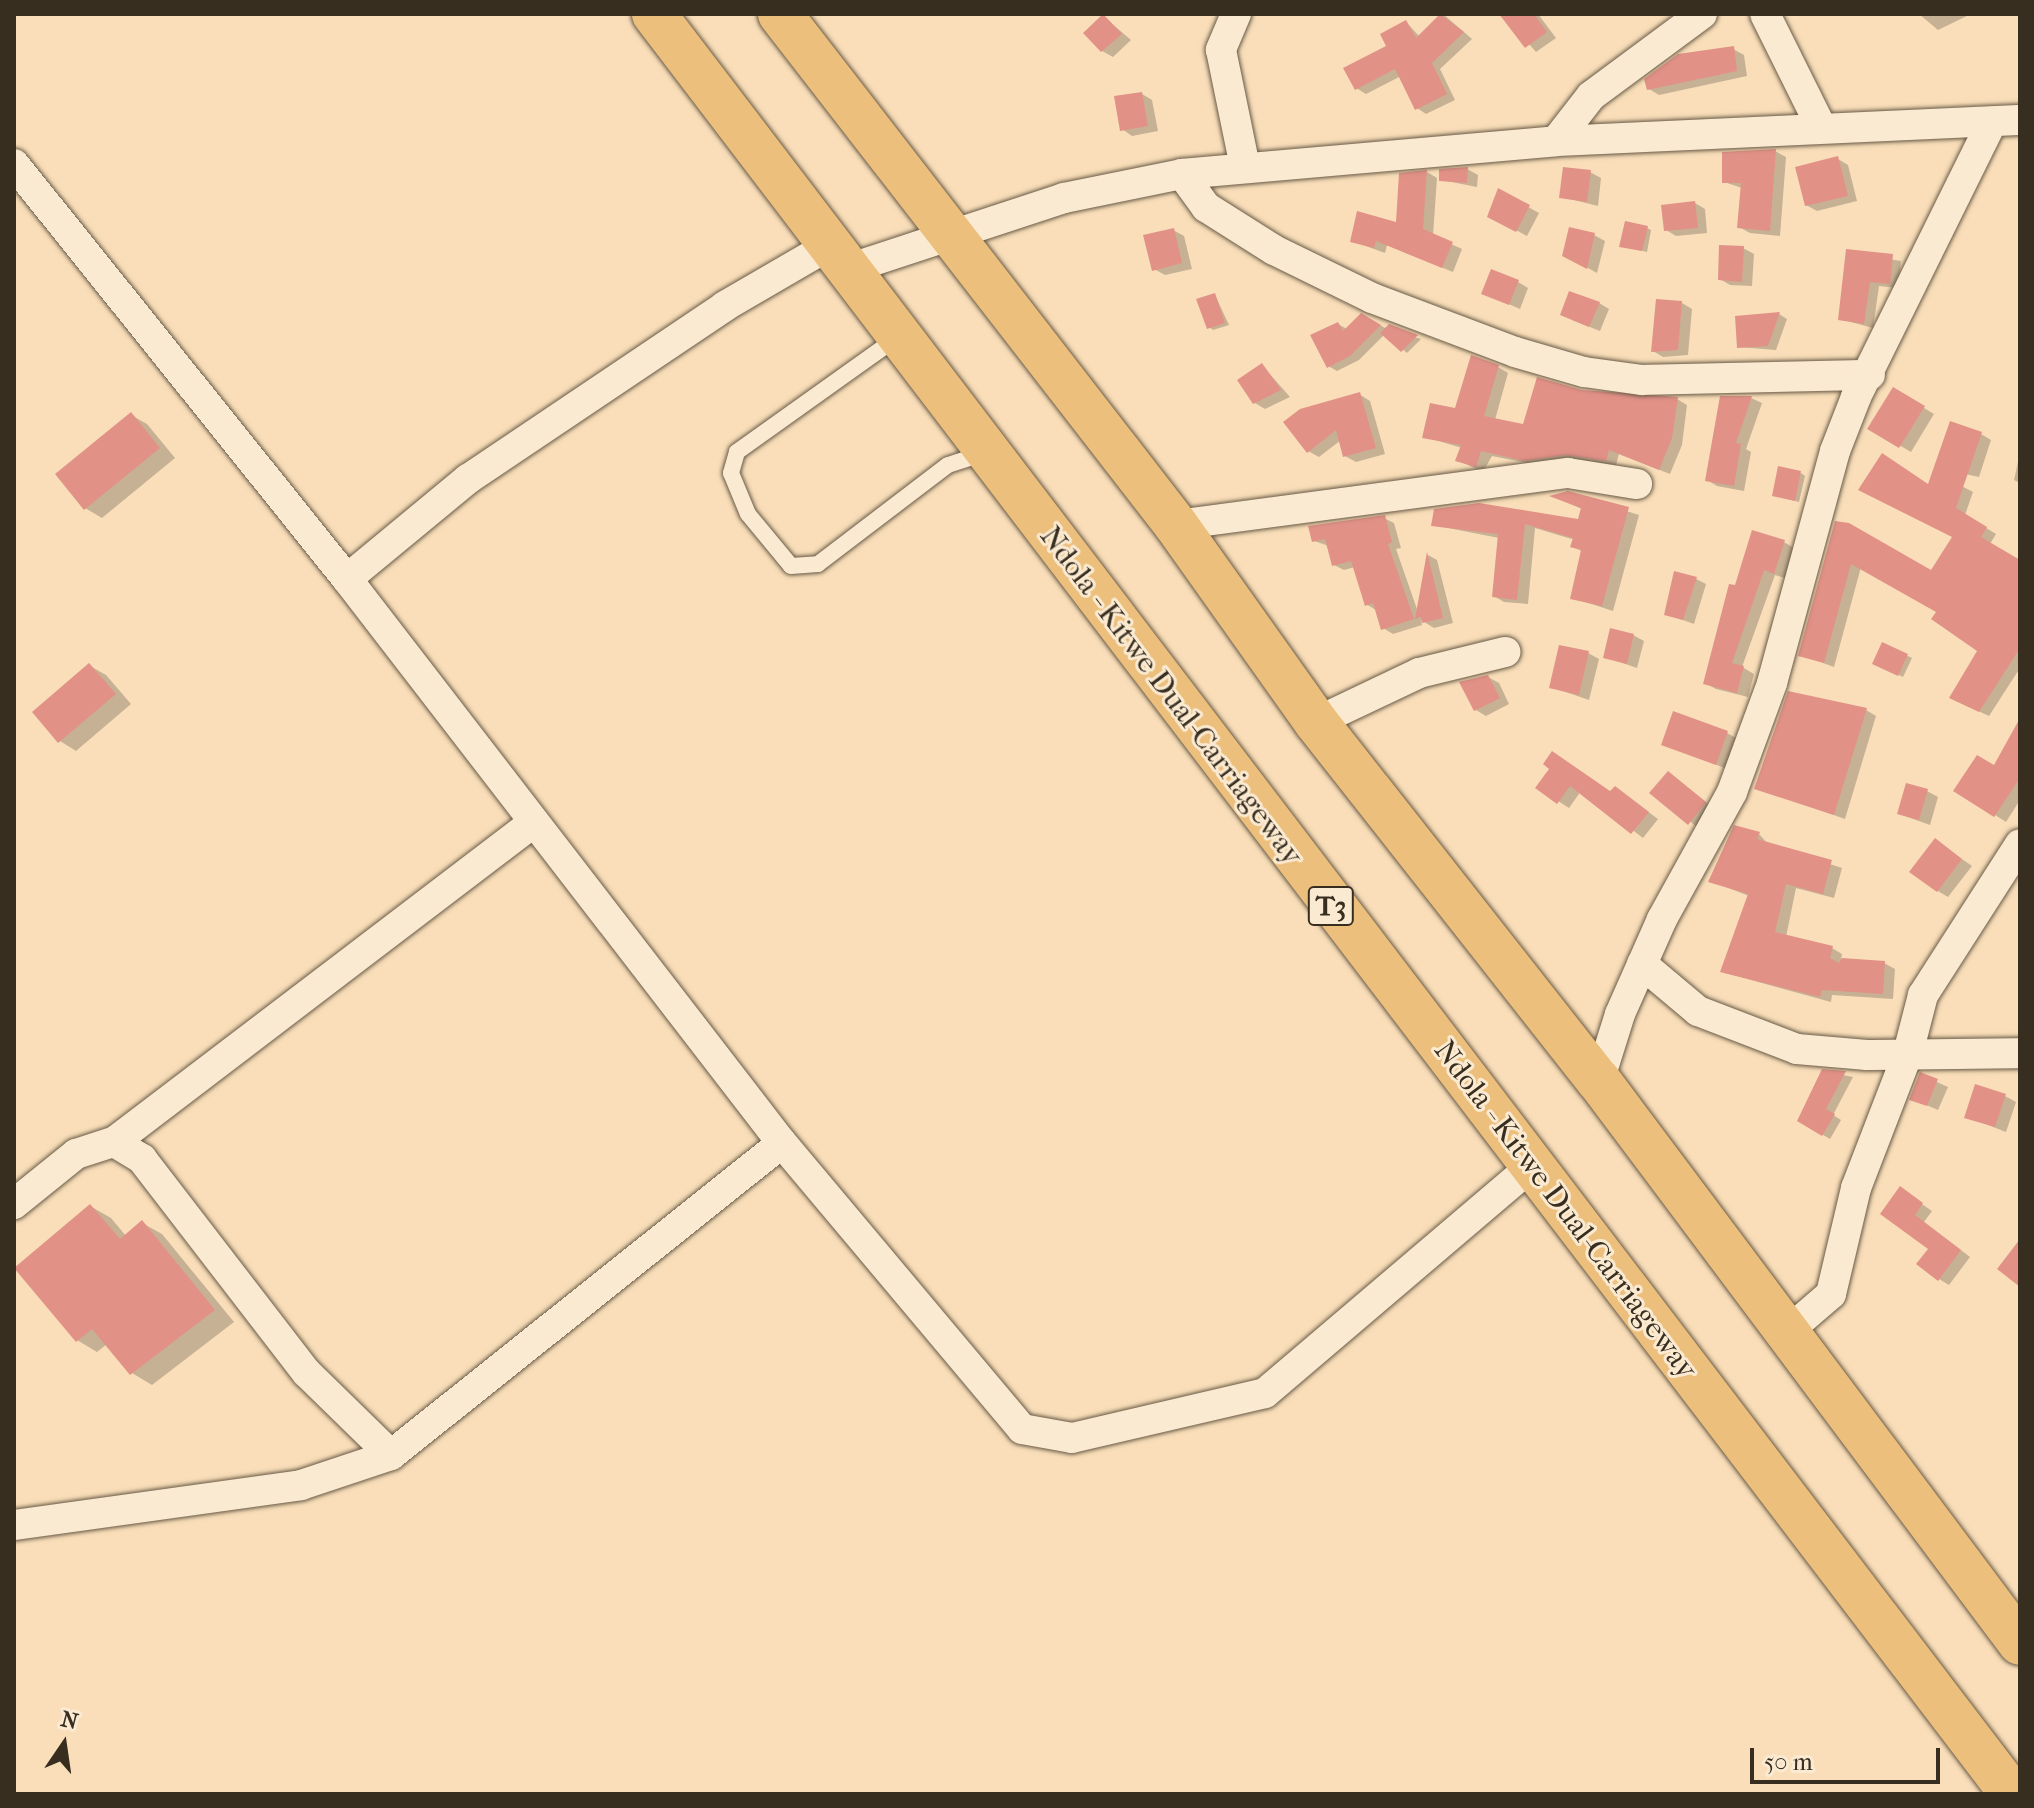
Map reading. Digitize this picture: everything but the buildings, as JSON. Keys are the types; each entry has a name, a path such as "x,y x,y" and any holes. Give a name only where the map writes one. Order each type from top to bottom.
{"highway":[{"name":"Ndola - Kitwe Dual-Carriageway","path":"654,14 2012,1794"},
{"path":"780,14 1176,525 1316,722 1599,1081 2020,1643"}],"street":[{"path":"1236,14 1221,50 1245,167"},
{"path":"1556,141 1591,96 1702,14"},
{"path":"1765,14 1820,125"},
{"path":"347,579 468,479 777,272 950,233 1064,198 1182,174 1556,141 1820,125 2006,121 1870,375 1835,451 1772,683 1732,792 1642,964 1599,1081"},
{"path":"14,164 347,579 782,1143 1022,1429 1072,1438 1265,1393 1532,1166"},
{"path":"1182,174 1206,207 1274,250 1372,298 1515,352 1584,372 1642,380 1870,375"},
{"path":"1176,525 1568,473 1637,484"},
{"path":"1316,722 1419,673 1505,652"},
{"path":"14,1204 76,1154 114,1142 534,822"},
{"path":"1787,1332 1834,1286 1856,1188 1908,1053 1923,995 2020,844"},
{"path":"1642,964 1698,1011 1744,1033 1797,1049 2020,1053"},
{"path":"114,1142 142,1159 307,1373 391,1455"},
{"path":"14,1525 301,1485 391,1455 782,1143"}],"lane":[{"path":"899,336 737,452 731,473 748,514 791,566 818,564 948,465 987,453"}]}
